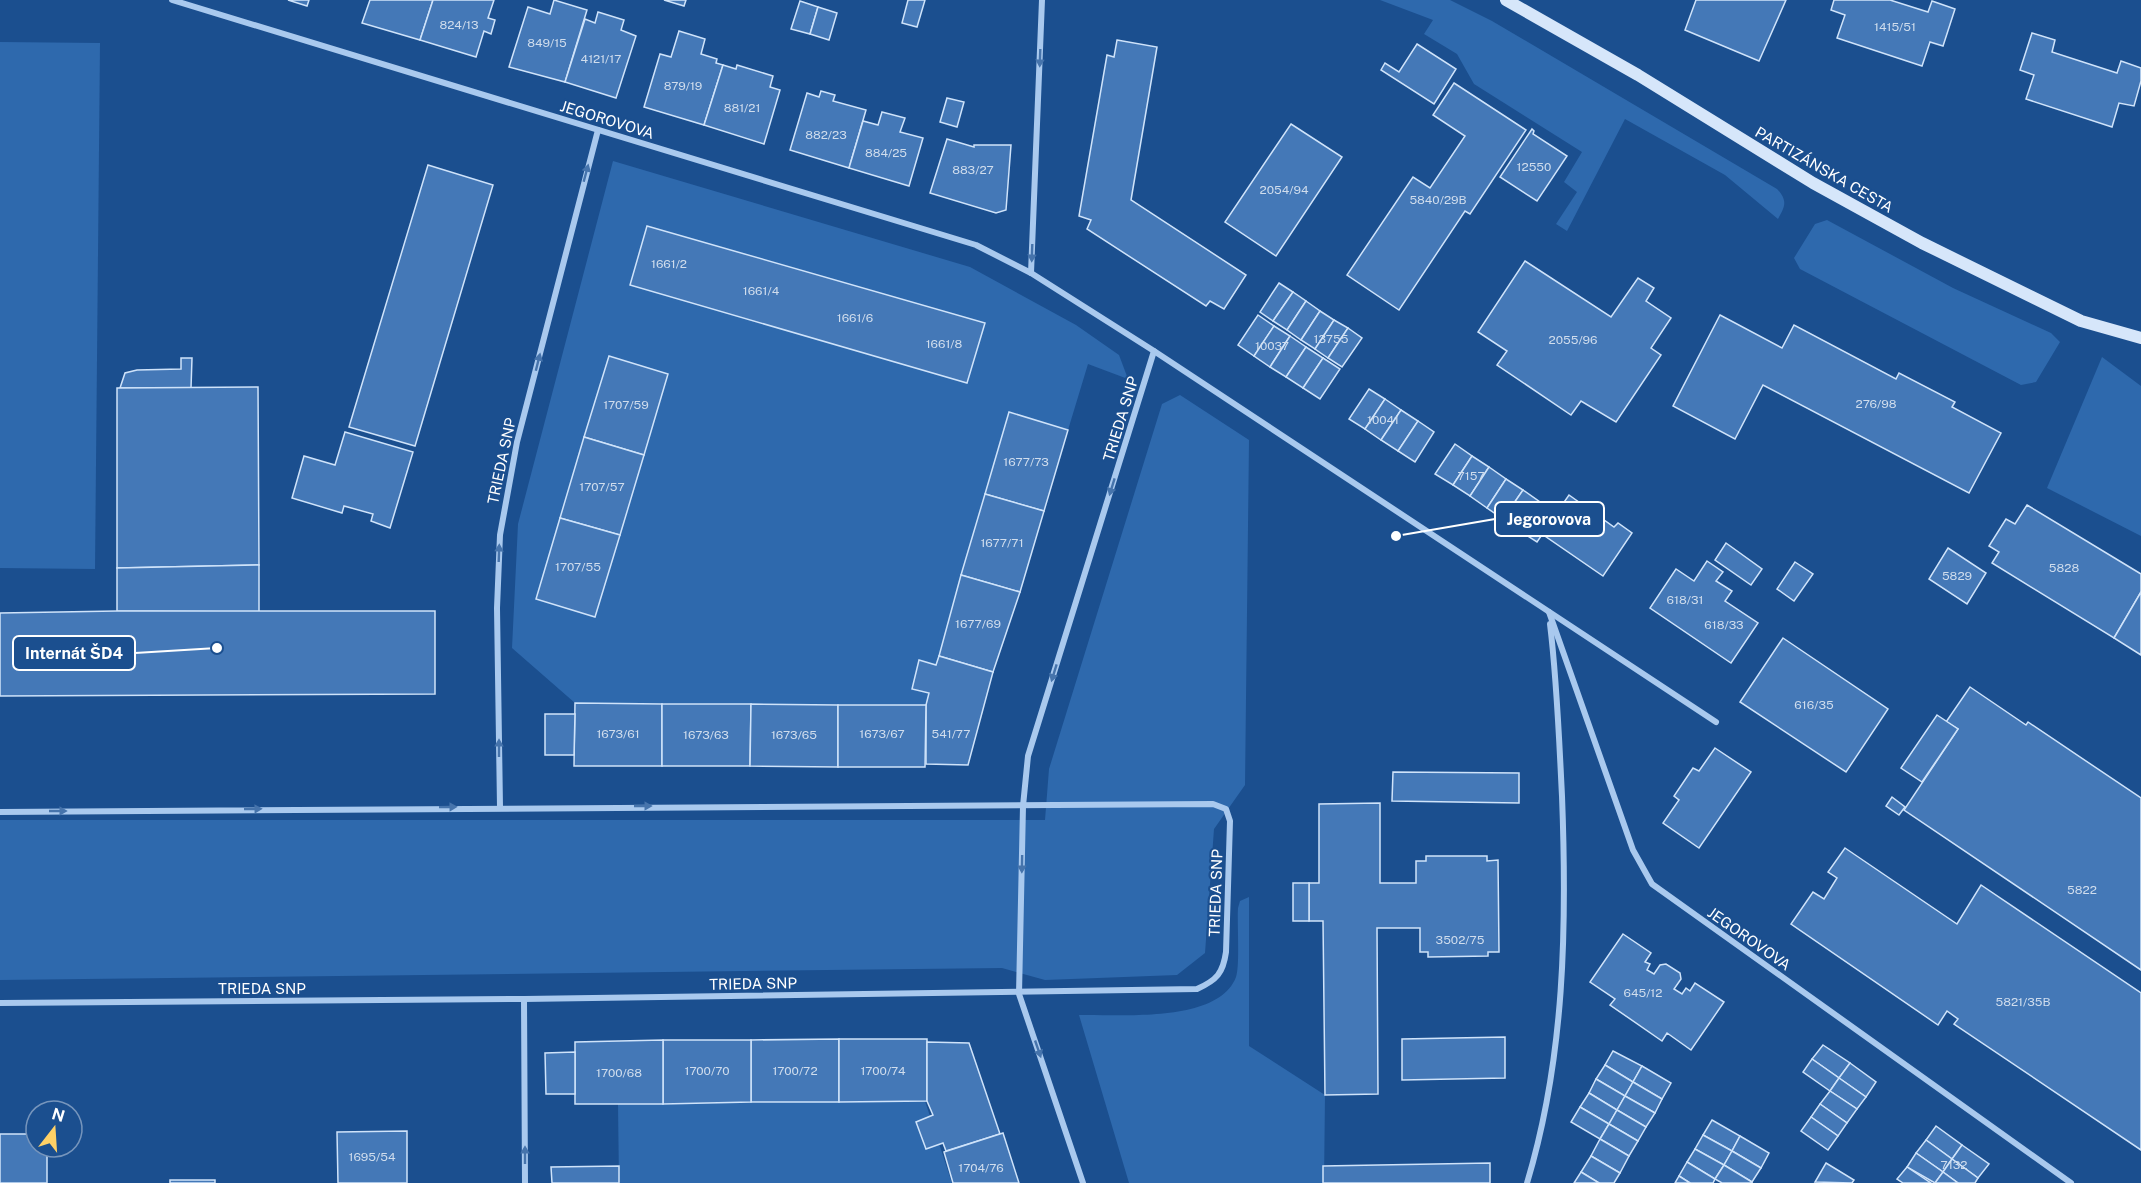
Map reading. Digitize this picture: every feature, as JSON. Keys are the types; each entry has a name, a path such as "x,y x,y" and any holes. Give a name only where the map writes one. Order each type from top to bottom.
{"street":[{"name":"JEGOROVOVA","path":"172,0 976,245 1031,273 1154,351 1716,722"},
{"path":"1031,273 1042,0"},
{"name":"PARTIZÁNSKA CESTA","path":"1506,0 1638,75 1812,183 1922,243 2081,321 2141,338"},
{"name":"TRIEDA SNP","path":"500,807 497,608 500,535 517,442 598,130"},
{"name":"TRIEDA SNP","path":"1083,1183 1019,993 1023,806 1028,756 1154,351"},
{"name":"JEGOROVOVA","path":"1549,611 1633,850 1652,884 2071,1183"},
{"path":"1527,1183 1555,1051 1563,984 1564,855 1557,686 1549,611"},
{"name":"TRIEDA SNP","path":"0,812 1213,804 1226,809 1230,821 1226,952 1223,971 1213,982 1197,989 524,999 0,1003"},
{"path":"524,999 525,1183"}],"shaded area":[{"path":"1380,0 1450,0 1492,21 1777,189 1784,200 1778,219 1725,175 1625,119 1567,231 1556,224 1577,192 1564,182 1582,152 1474,84 1457,54 1424,34 1433,20"},
{"path":"0,42 100,43 95,569 0,568"},
{"path":"613,161 970,267 1076,325 1119,355 1128,379 1088,364 1068,430 1009,413 926,705 575,703 512,648 518,524"},
{"path":"1827,220 1953,288 2051,333 2060,342 2036,382 2021,385 1800,269 1794,258 1815,224"},
{"path":"2102,357 2141,386 2141,536 2047,488"},
{"path":"1180,395 1249,440 1245,785 1214,829 1205,953 1177,975 1045,980 1002,968 0,980 0,820 1045,820 1049,769 1162,404"},
{"path":"1249,897 1249,1046 1325,1095 1324,1183 1129,1183 1079,1015 1166,1013 1210,1003 1226,992 1236,977 1237,971 1238,908 1240,901"},
{"path":"925,1101 952,1183 619,1183 618,1104"}],"building":[{"path":"288,0 309,0 307,6"},
{"path":"370,0 433,0 420,40 362,23"},
{"path":"433,0 494,0 488,18 495,20 491,34 484,31 476,57 420,40"},
{"path":"554,0 587,10 565,82 509,67 528,7 550,14"},
{"path":"664,0 686,0 684,6"},
{"path":"908,0 925,0 917,27 902,23"},
{"path":"1696,0 1786,0 1759,61 1685,30"},
{"path":"1834,0 1890,0 1928,12 1932,1 1955,9 1943,46 1930,42 1922,66 1837,38 1845,15 1831,10"},
{"path":"800,1 818,7 810,34 791,29"},
{"path":"818,7 837,13 829,40 810,34"},
{"path":"598,12 624,20 621,30 636,36 616,98 565,82 585,19 595,23"},
{"path":"679,31 705,39 701,54 717,59 716,63 723,65 704,125 644,107 660,54 671,57"},
{"path":"2032,33 2055,40 2052,52 2117,73 2121,61 2141,68 2141,81 2134,106 2119,103 2112,127 2026,99 2034,75 2020,70"},
{"path":"1117,40 1157,47 1131,200 1246,275 1224,309 1210,301 1206,306 1087,229 1091,220 1079,216 1107,55 1114,57"},
{"path":"1417,44 1456,69 1434,104 1381,70 1385,63 1399,72"},
{"path":"723,65 736,69 737,65 773,76 770,87 780,90 764,144 704,125"},
{"path":"1454,83 1526,130 1470,214 1465,211 1399,310 1347,275 1413,177 1430,188 1465,136 1433,115"},
{"path":"821,91 835,95 833,101 866,110 849,168 790,150 807,93 819,97"},
{"path":"947,98 964,102 957,127 940,122"},
{"path":"882,112 905,118 900,132 923,138 909,186 849,168 863,121 878,125"},
{"path":"1291,124 1342,157 1276,256 1225,222"},
{"path":"1532,129 1533,134 1567,156 1537,201 1500,177"},
{"path":"947,139 974,147 974,145 1011,145 1006,210 996,213 930,193"},
{"path":"428,165 493,185 415,446 349,427"},
{"path":"647,226 985,323 967,383 630,285"},
{"path":"1525,261 1611,317 1638,278 1654,288 1646,301 1671,318 1651,348 1661,355 1616,422 1581,401 1571,415 1497,365 1507,351 1478,332"},
{"path":"1279,283 1293,292 1273,321 1260,312"},
{"path":"1293,292 1306,301 1287,330 1273,321"},
{"path":"1306,301 1320,311 1301,340 1287,330"},
{"path":"1320,311 1334,320 1315,349 1301,340"},
{"path":"1258,315 1274,326 1254,356 1238,345"},
{"path":"1720,315 1782,348 1794,325 1896,379 1899,373 1955,402 1952,407 2001,433 1969,493 1763,385 1735,439 1673,406"},
{"path":"1334,320 1348,328 1328,358 1315,349"},
{"path":"1274,326 1290,336 1270,367 1254,356"},
{"path":"1348,328 1362,338 1342,367 1328,358"},
{"path":"1290,336 1306,347 1286,377 1270,367"},
{"path":"1306,347 1323,358 1303,388 1286,377"},
{"path":"609,356 668,374 644,455 584,437"},
{"path":"181,358 192,358 191,388 120,388 125,373 137,370 181,369"},
{"path":"1323,358 1340,369 1320,399 1303,388"},
{"path":"258,387 259,565 117,568 117,388"},
{"path":"1369,389 1385,399 1365,429 1349,419"},
{"path":"1385,399 1401,410 1381,440 1365,429"},
{"path":"1401,410 1418,421 1398,451 1381,440"},
{"path":"1009,412 1068,430 1044,511 985,494"},
{"path":"1418,421 1434,432 1415,462 1398,451"},
{"path":"345,432 413,452 390,528 371,521 373,514 344,506 342,513 292,498 304,456 335,465"},
{"path":"584,437 644,455 620,535 560,518"},
{"path":"1455,444 1472,456 1453,485 1435,474"},
{"path":"1472,456 1489,467 1470,496 1453,485"},
{"path":"1489,467 1506,479 1487,508 1470,496"},
{"path":"1506,479 1523,490 1503,519 1487,508"},
{"path":"1523,490 1540,502 1520,531 1503,519"},
{"path":"985,494 1044,511 1020,592 961,575"},
{"path":"1569,495 1614,527 1618,523 1632,533 1603,576 1542,534"},
{"path":"1540,502 1557,513 1537,542 1520,531"},
{"path":"2027,505 2141,574 2141,592 2114,638 1992,563 1999,552 1989,546 2006,519 2015,524"},
{"path":"560,518 620,535 595,617 536,599"},
{"path":"1726,543 1762,569 1751,585 1715,560"},
{"path":"1948,548 1986,573 1967,604 1929,579"},
{"path":"1707,561 1723,572 1716,581 1732,591 1725,601 1758,623 1731,663 1650,608 1676,569 1694,581"},
{"path":"1795,562 1813,574 1794,601 1777,589"},
{"path":"259,565 259,612 117,611 117,568"},
{"path":"961,575 1020,592 993,672 939,656"},
{"path":"2141,592 2141,655 2114,638"},
{"path":"435,611 435,694 0,696 0,613"},
{"path":"1783,638 1888,709 1846,772 1740,702"},
{"path":"939,656 993,672 968,765 926,764 926,705 929,693 912,689 919,660 936,665"},
{"path":"1970,687 2026,725 2028,722 2141,798 2141,970 1904,810 1958,729 1946,722"},
{"path":"575,703 662,704 662,766 574,766"},
{"path":"662,704 751,704 750,766 662,766"},
{"path":"751,704 838,705 838,767 750,766"},
{"path":"838,705 926,705 925,767 838,767"},
{"path":"545,714 575,714 574,755 545,755"},
{"path":"1937,715 1958,729 1922,782 1901,768"},
{"path":"1715,748 1751,772 1699,848 1663,823 1679,800 1674,796 1693,768 1699,771"},
{"path":"1393,772 1519,773 1519,803 1392,801"},
{"path":"1892,797 1905,807 1899,815 1886,806"},
{"path":"1380,803 1380,883 1416,883 1416,861 1426,861 1426,856 1487,856 1487,861 1498,860 1499,952 1488,952 1488,956 1428,957 1428,952 1420,952 1420,928 1377,928 1378,1094 1325,1095 1323,921 1309,921 1309,883 1319,883 1319,804"},
{"path":"1845,848 1957,924 1981,885 2141,993 2141,1150 1954,1024 1958,1019 1947,1011 1938,1025 1791,924 1813,892 1824,899 1837,878 1828,872"},
{"path":"1293,883 1309,883 1309,921 1293,921"},
{"path":"1623,934 1651,953 1645,962 1650,964 1647,970 1654,974 1660,965 1666,964 1680,973 1681,979 1674,989 1682,994 1686,988 1690,991 1695,983 1724,1002 1691,1050 1667,1033 1662,1041 1610,1005 1615,999 1590,982"},
{"path":"1505,1037 1505,1078 1402,1080 1402,1039"},
{"path":"839,1039 839,1102 751,1102 751,1040"},
{"path":"839,1039 927,1039 927,1101 839,1102"},
{"path":"663,1040 751,1040 751,1102 663,1104"},
{"path":"663,1040 663,1104 575,1104 575,1042"},
{"path":"927,1042 969,1043 1000,1134 946,1151 943,1143 926,1149 916,1122 933,1115 927,1101"},
{"path":"1823,1045 1850,1063 1839,1078 1812,1059"},
{"path":"1613,1051 1642,1066 1633,1082 1605,1065"},
{"path":"575,1052 575,1094 546,1094 545,1053"},
{"path":"1812,1059 1839,1078 1830,1091 1803,1072"},
{"path":"1850,1063 1876,1082 1866,1097 1839,1078"},
{"path":"1605,1065 1633,1082 1625,1096 1596,1079"},
{"path":"1642,1066 1671,1083 1662,1099 1633,1082"},
{"path":"1839,1078 1866,1097 1857,1109 1830,1091"},
{"path":"1596,1079 1625,1096 1617,1110 1589,1093"},
{"path":"1633,1082 1662,1099 1655,1113 1625,1096"},
{"path":"1830,1091 1857,1109 1847,1123 1820,1104"},
{"path":"1589,1093 1617,1110 1609,1124 1580,1107"},
{"path":"1625,1096 1655,1113 1646,1127 1617,1110"},
{"path":"1820,1104 1847,1123 1838,1136 1811,1117"},
{"path":"1580,1107 1609,1124 1600,1139 1571,1122"},
{"path":"1617,1110 1646,1127 1638,1141 1609,1124"},
{"path":"1811,1117 1838,1136 1828,1150 1801,1131"},
{"path":"1712,1120 1740,1136 1732,1151 1703,1135"},
{"path":"1609,1124 1638,1141 1629,1156 1600,1139"},
{"path":"1936,1126 1962,1145 1952,1159 1926,1140"},
{"path":"407,1131 407,1183 338,1183 337,1132"},
{"path":"1003,1133 1019,1183 953,1183 944,1152"},
{"path":"0,1134 24,1134 24,1159 47,1159 47,1183 0,1183"},
{"path":"1703,1135 1732,1151 1724,1165 1695,1149"},
{"path":"1740,1136 1769,1153 1761,1168 1732,1151"},
{"path":"1600,1139 1629,1156 1620,1173 1591,1156"},
{"path":"1926,1140 1952,1159 1943,1172 1916,1153"},
{"path":"1962,1145 1989,1164 1978,1178 1952,1159"},
{"path":"1695,1149 1724,1165 1715,1179 1687,1162"},
{"path":"1732,1151 1761,1168 1752,1182 1724,1165"},
{"path":"1916,1153 1943,1172 1935,1183 1907,1167"},
{"path":"1591,1156 1620,1173 1614,1183 1599,1183 1581,1172"},
{"path":"1952,1159 1978,1178 1975,1183 1958,1183 1943,1172"},
{"path":"1687,1162 1715,1179 1713,1183 1690,1183 1679,1176"},
{"path":"1490,1163 1490,1183 1323,1183 1323,1166"},
{"path":"1826,1163 1854,1180 1852,1183 1815,1182"},
{"path":"1724,1165 1752,1183 1722,1183 1715,1179"},
{"path":"619,1166 619,1183 552,1183 551,1167"},
{"path":"1907,1167 1931,1183 1903,1183 1897,1179"},
{"path":"1581,1172 1599,1183 1574,1183"},
{"path":"1943,1172 1958,1183 1935,1183"},
{"path":"1679,1176 1690,1183 1675,1183"},
{"path":"170,1180 215,1180 215,1183 170,1183"}],"place":[{"name":"Jegorovova","path":"1396,536"},
{"name":"Internát ŠD4","path":"217,648"}]}
